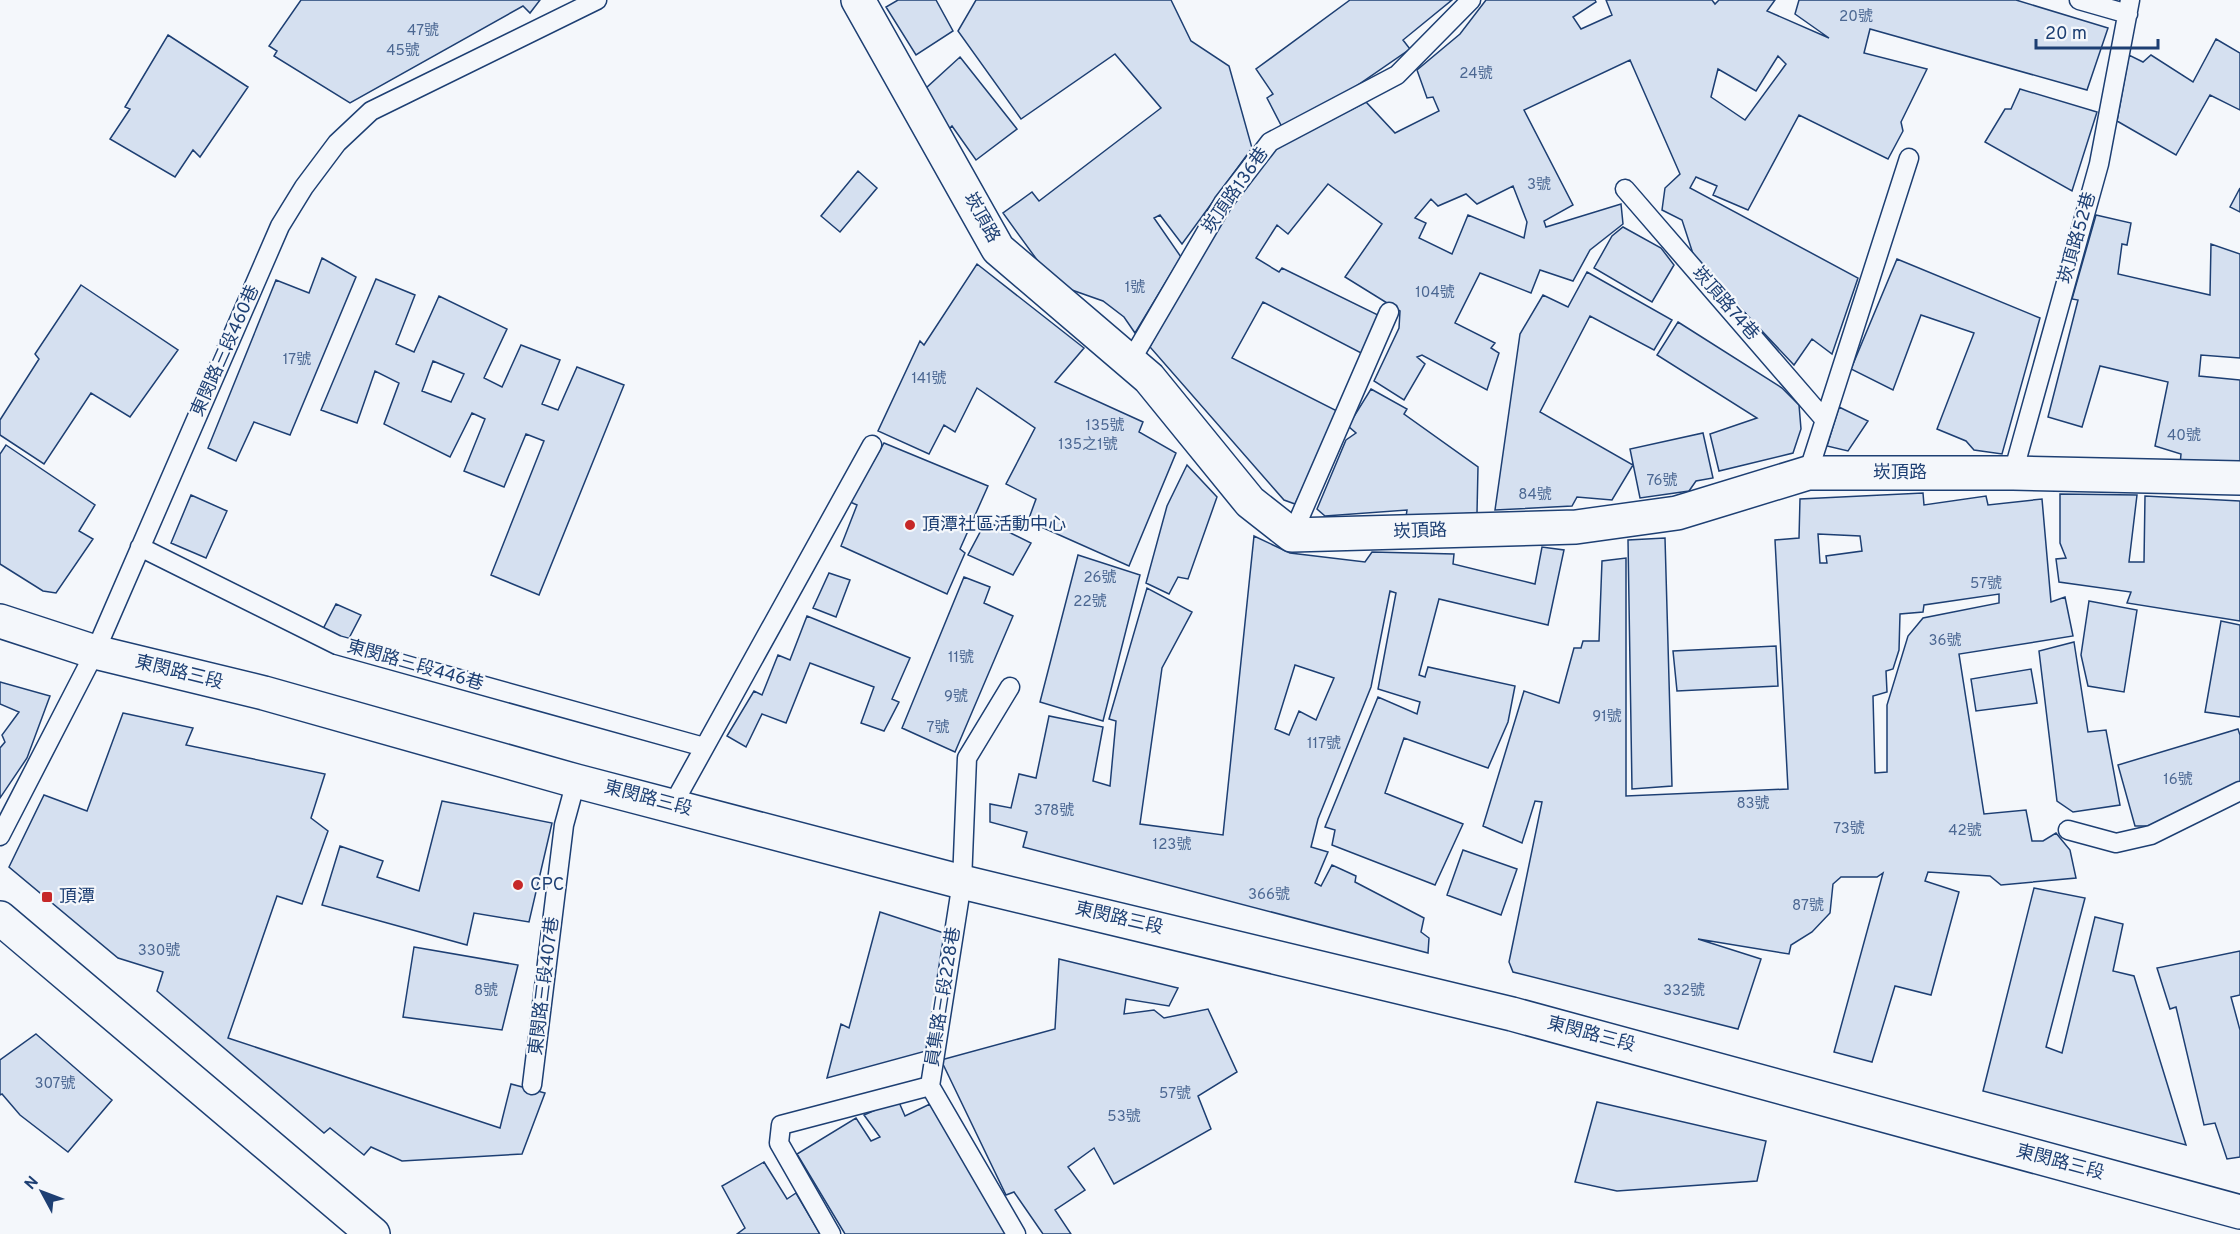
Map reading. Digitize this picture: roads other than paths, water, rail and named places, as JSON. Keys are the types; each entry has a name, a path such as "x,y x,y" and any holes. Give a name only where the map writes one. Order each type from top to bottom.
{"main road":[{"name":"崁頂路","path":"858,0 998,249 1149,378 1250,502 1292,535 1576,527 1677,513 1808,473 2013,473 2240,478"},
{"name":"東閔路三段","path":"0,621 95,652 275,696 576,781 962,882 1512,1014 2240,1212"},
{"path":"0,918 373,1234"}],"lane":[{"name":"東閔路三段460巷","path":"0,836 95,652 280,226 304,187 338,142 371,111 597,0"},
{"name":"崁頂路136巷","path":"1130,362 1223,203 1270,142 1397,75 1472,0"},
{"path":"2079,0 2129,7"},
{"name":"崁頂路52巷","path":"2013,473 2099,164 2129,7"},
{"path":"1808,473 1909,158"},
{"name":"崁頂路74巷","path":"1626,189 1824,419"},
{"path":"1292,535 1389,312"},
{"path":"672,806 872,445"},
{"name":"東閔路三段446巷","path":"140,547 337,645 704,747"},
{"name":"員集路三段228巷","path":"1010,687 966,758 962,882 930,1086 1016,1234"},
{"name":"東閔路三段407巷","path":"532,1085 564,825 576,781"},
{"path":"2068,830 2116,843 2151,835 2238,797"},
{"path":"831,1234 779,1143 781,1125 930,1086"}],"place":[{"name":"頂潭社區活動中心","path":"910,525"},
{"name":"CPC","path":"518,885"},
{"name":"頂潭","path":"47,897"}]}
